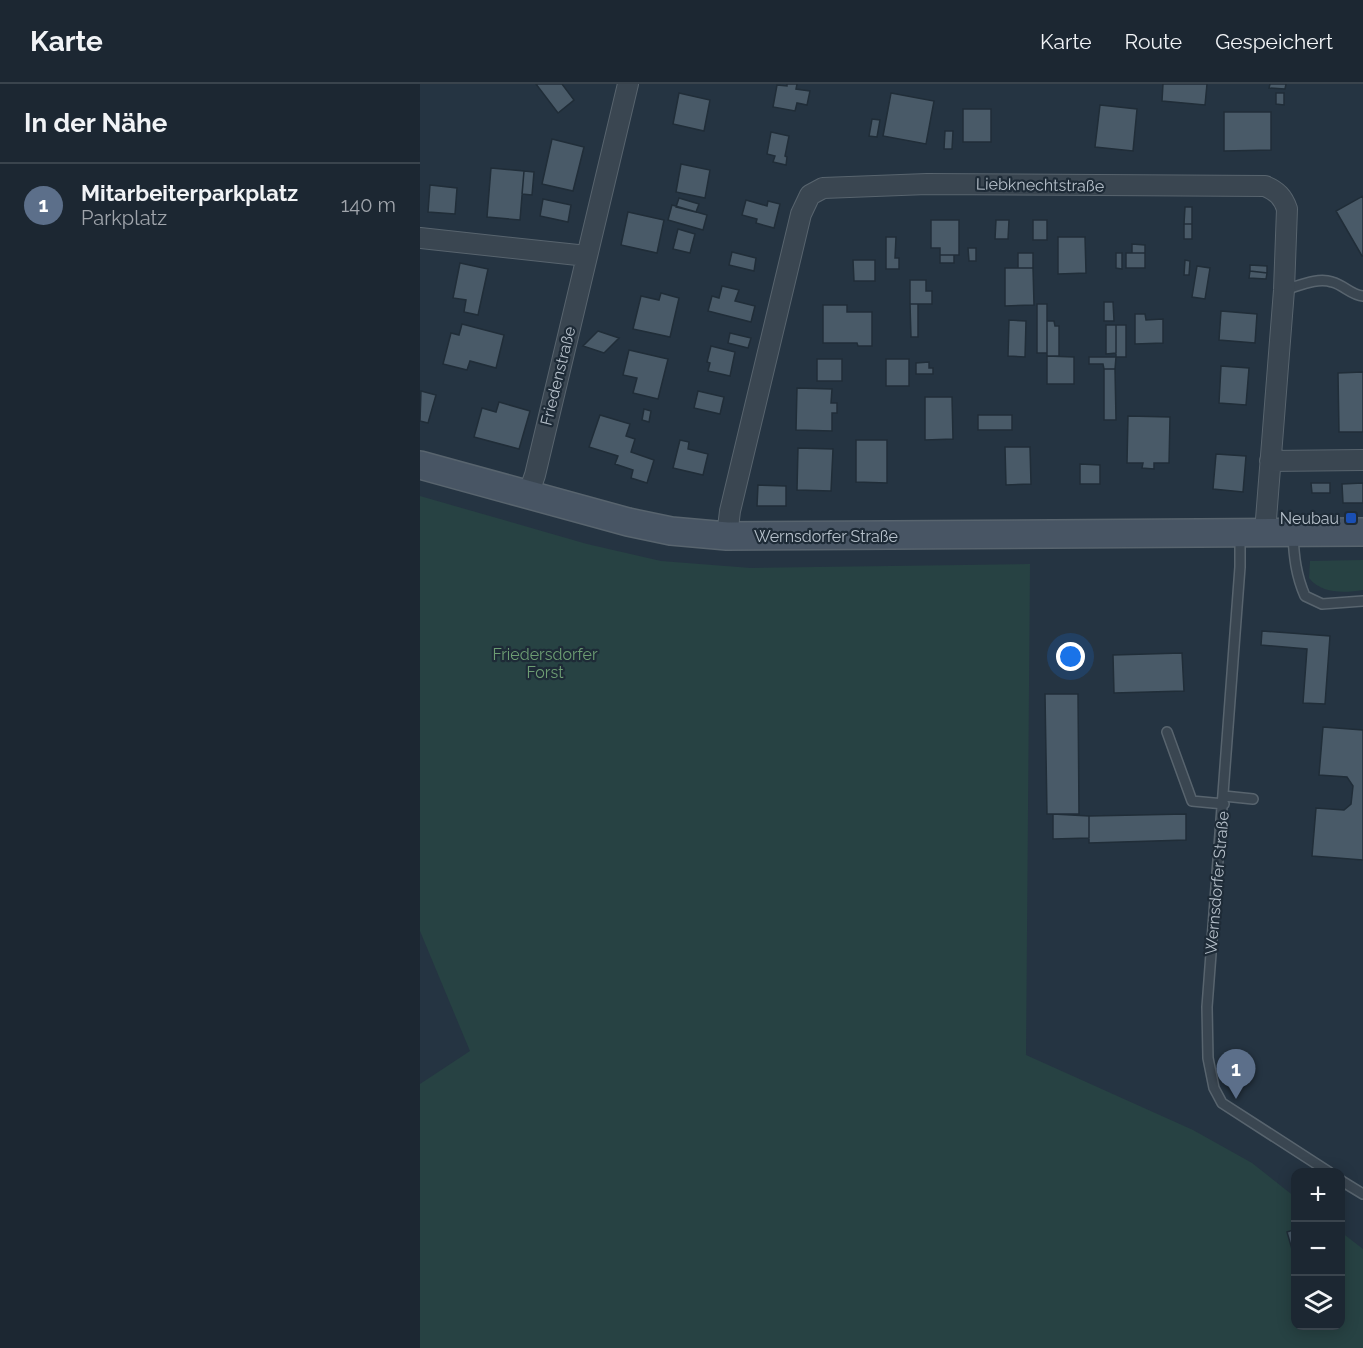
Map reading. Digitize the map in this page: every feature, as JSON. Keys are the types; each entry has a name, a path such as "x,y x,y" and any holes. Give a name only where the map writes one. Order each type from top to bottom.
{"main road":[{"name":"Wernsdorfer Straße","path":"420,465 628,522 671,531 726,536 1363,532"}],"street":[{"name":"Friedenstraße","path":"528,495 535,475 628,84"},
{"name":"Liebknechtstraße","path":"726,536 801,214 810,195 823,188 927,184 1265,186 1275,190 1283,198 1287,209 1284,290 1270,460 1253,532"},
{"path":"420,238 587,256"},
{"path":"1270,460 1363,460"}],"lane":[{"path":"1284,290 1317,281 1332,282 1356,296 1363,296"},
{"name":"Wernsdorfer Straße","path":"1253,532 1240,567 1208,1007 1208,1058 1214,1088 1222,1103 1321,1168"},
{"path":"1293,533 1294,558 1305,596 1322,604 1363,601"},
{"path":"1167,732 1192,801 1253,798"},
{"path":"1345,1183 1363,1194"}],"green space":[{"name":"Friedersdorfer Forst","path":"420,496 587,544 661,561 751,568 1030,564 1026,1055 1193,1130 1252,1163 1291,1194 1291,1330 1345,1330 1345,1235 1363,1249 1363,1348 420,1348 420,1084 470,1051 420,931"},
{"path":"1363,560 1363,590 1341,592 1327,590 1309,578 1310,561"}],"building":[{"path":"536,84 562,84 574,100 558,113"},
{"path":"787,84 797,84 796,89 810,91 807,105 797,103 795,111 773,107 777,85 787,86"},
{"path":"1163,84 1207,84 1205,105 1162,101"},
{"path":"1270,84 1286,84 1285,89 1269,88"},
{"path":"679,93 710,100 704,131 673,124"},
{"path":"891,93 934,101 926,144 883,136"},
{"path":"1276,93 1284,93 1284,105 1276,104"},
{"path":"1100,105 1137,109 1133,151 1095,147"},
{"path":"963,109 991,109 991,142 963,142"},
{"path":"1224,112 1271,112 1271,150 1224,151"},
{"path":"872,119 880,120 877,137 869,136"},
{"path":"945,131 953,131 952,149 944,149"},
{"path":"771,132 789,136 785,156 787,157 786,165 773,162 775,156 767,154"},
{"path":"552,139 584,147 573,191 542,184"},
{"path":"681,164 710,170 705,198 676,192"},
{"path":"491,168 524,171 520,220 487,217"},
{"path":"524,171 534,172 532,195 522,194"},
{"path":"430,185 457,188 455,214 428,212"},
{"path":"1363,196 1363,256 1362,256 1336,211"},
{"path":"679,198 699,204 696,212 676,207"},
{"path":"543,199 571,205 568,222 540,216"},
{"path":"746,200 767,206 768,201 780,204 774,228 756,223 757,219 742,215"},
{"path":"672,205 707,215 703,230 668,220"},
{"path":"1185,207 1192,207 1192,224 1184,224"},
{"path":"628,212 664,220 657,253 621,245"},
{"path":"931,220 959,220 959,255 940,255 940,248 931,248"},
{"path":"996,220 1009,220 1008,239 995,239"},
{"path":"1033,220 1047,220 1047,240 1033,240"},
{"path":"1184,224 1192,224 1192,239 1184,239"},
{"path":"678,229 695,234 690,253 673,249"},
{"path":"886,237 896,237 895,258 899,258 899,269 886,269"},
{"path":"1058,237 1085,237 1086,273 1058,274"},
{"path":"1132,244 1145,245 1145,253 1132,253"},
{"path":"968,248 976,248 976,261 969,261"},
{"path":"732,252 756,258 754,271 729,265"},
{"path":"1018,253 1033,253 1033,268 1018,268"},
{"path":"1116,253 1122,253 1122,269 1116,268"},
{"path":"1126,253 1145,253 1145,268 1126,268"},
{"path":"940,255 954,255 954,263 940,263"},
{"path":"853,260 875,260 875,281 854,281"},
{"path":"1185,260 1190,261 1189,275 1184,275"},
{"path":"460,263 488,269 478,315 464,312 466,300 453,298"},
{"path":"1250,265 1267,266 1267,273 1250,271"},
{"path":"1197,266 1210,268 1205,299 1192,297"},
{"path":"1005,268 1033,268 1034,305 1005,306"},
{"path":"1250,271 1267,273 1266,279 1249,278"},
{"path":"910,280 926,280 926,291 932,291 932,304 910,304"},
{"path":"722,286 739,290 735,301 755,306 751,322 708,311 712,296 719,298"},
{"path":"661,293 679,298 670,337 633,329 641,296 659,300"},
{"path":"1104,302 1113,302 1114,321 1104,321"},
{"path":"910,304 918,304 918,337 911,337"},
{"path":"1037,304 1047,304 1047,353 1037,353"},
{"path":"823,305 847,305 847,312 872,312 872,346 858,346 857,343 823,343"},
{"path":"1221,311 1257,314 1255,343 1219,340"},
{"path":"1135,314 1145,314 1146,320 1163,319 1163,343 1135,344"},
{"path":"1009,320 1026,321 1025,357 1008,356"},
{"path":"1047,321 1054,321 1055,326 1059,326 1059,356 1047,356"},
{"path":"462,324 504,335 496,368 470,361 467,370 443,364 451,333 459,335"},
{"path":"1106,325 1116,325 1116,353 1106,354"},
{"path":"1116,325 1126,325 1126,357 1116,357"},
{"path":"598,331 619,338 604,353 583,346"},
{"path":"730,333 751,338 748,348 728,343"},
{"path":"711,346 735,352 730,376 708,371 710,363 707,362"},
{"path":"629,350 668,359 658,399 633,393 637,378 623,375"},
{"path":"1047,356 1074,357 1074,384 1047,384"},
{"path":"1089,357 1116,357 1115,369 1104,369 1103,364 1089,364"},
{"path":"817,359 842,359 842,381 817,381"},
{"path":"886,359 909,359 909,386 886,386"},
{"path":"929,362 929,368 933,368 933,374 916,374 916,363"},
{"path":"1221,366 1249,368 1246,405 1219,403"},
{"path":"1104,369 1115,369 1116,420 1104,420"},
{"path":"1363,372 1363,432 1339,432 1338,373"},
{"path":"797,388 832,389 831,403 837,403 837,413 832,413 832,431 796,430"},
{"path":"421,391 436,395 428,423 420,421"},
{"path":"698,391 724,397 720,414 694,408"},
{"path":"925,397 952,397 953,439 925,440"},
{"path":"499,402 530,411 519,449 474,437 482,408 496,412"},
{"path":"644,409 651,411 649,422 642,420"},
{"path":"600,415 630,424 626,436 635,439 631,452 654,460 647,483 631,478 633,470 615,464 618,456 589,447"},
{"path":"978,415 1012,415 1012,430 978,430"},
{"path":"1128,416 1170,417 1169,463 1154,463 1154,469 1142,468 1143,463 1127,463"},
{"path":"680,440 689,442 688,449 708,454 703,475 673,468"},
{"path":"856,440 887,440 887,483 856,482"},
{"path":"1005,447 1030,447 1031,484 1006,485"},
{"path":"798,448 833,449 831,491 797,490"},
{"path":"1216,454 1246,456 1243,492 1213,489"},
{"path":"1080,464 1100,465 1100,484 1080,484"},
{"path":"1311,483 1330,483 1330,493 1312,493"},
{"path":"1363,483 1363,503 1343,503 1342,484"},
{"path":"758,485 786,486 786,506 757,506"},
{"path":"1262,631 1330,636 1325,704 1303,703 1307,649 1261,645"},
{"path":"1182,653 1184,691 1114,693 1113,655"},
{"path":"1045,694 1078,694 1079,814 1047,814"},
{"path":"1323,727 1363,730 1363,860 1312,856 1316,808 1344,810 1351,804 1353,786 1347,777 1319,775"},
{"path":"1053,814 1089,816 1089,838 1053,839"},
{"path":"1186,814 1186,840 1089,843 1089,816"},
{"path":"1291,1231 1291,1246 1287,1232"}],"place":[{"name":"Neubau","path":"1351,518"},
{"name":"Mitarbeiterparkplatz","path":"1236,1099"}]}
